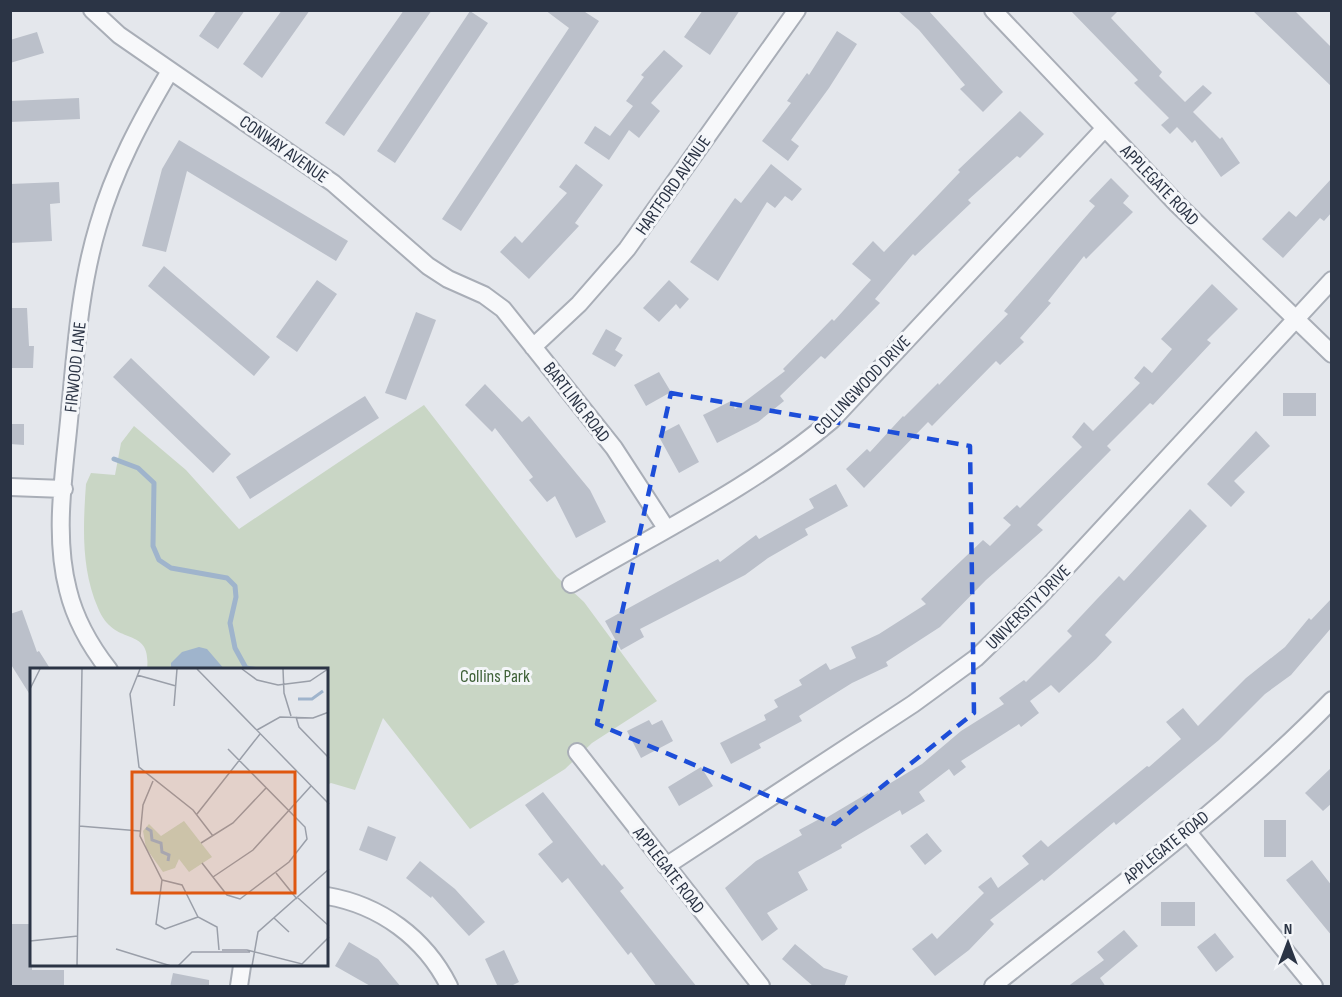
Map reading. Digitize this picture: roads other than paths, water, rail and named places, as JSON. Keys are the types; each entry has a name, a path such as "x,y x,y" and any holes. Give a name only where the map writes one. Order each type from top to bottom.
{"street":[{"name":"CONWAY AVENUE","path":"92,10 119,35 333,183 428,266 474,291"},
{"name":"HARTFORD AVENUE","path":"533,347 579,304 627,249 797,10"},
{"name":"APPLEGATE ROAD","path":"993,10 1177,204 1332,354"},
{"name":"FIRWOOD LANE","path":"108,668 78,620 68,591 62,551 64,489 81,299 98,226 114,178 134,132 170,70"},
{"name":"COLLINGWOOD DRIVE","path":"571,584 765,471 800,447 832,420 1105,128"},
{"name":"UNIVERSITY DRIVE","path":"666,866 914,704 983,653 1038,598 1332,280"},
{"name":"BARTLING ROAD","path":"474,291 503,309 614,448 666,528"},
{"path":"10,487 64,489"},
{"name":"APPLEGATE ROAD","path":"993,987 1292,741 1332,699"},
{"name":"APPLEGATE ROAD","path":"577,752 761,987"},
{"path":"1186,830 1314,987"},
{"path":"328,896 369,908 397,924 428,953 449,987"},
{"path":"238,987 242,967"}],"water":[{"path":"199,647 207,649 223,668 171,668 171,663 182,652"}],"waterway":[{"path":"114,459 138,468 154,483 153,546 159,560 171,568 227,578 235,586 236,597 230,623 235,648 246,668"}],"park label":[{"name":"Collins Park","path":"495,676"}]}
